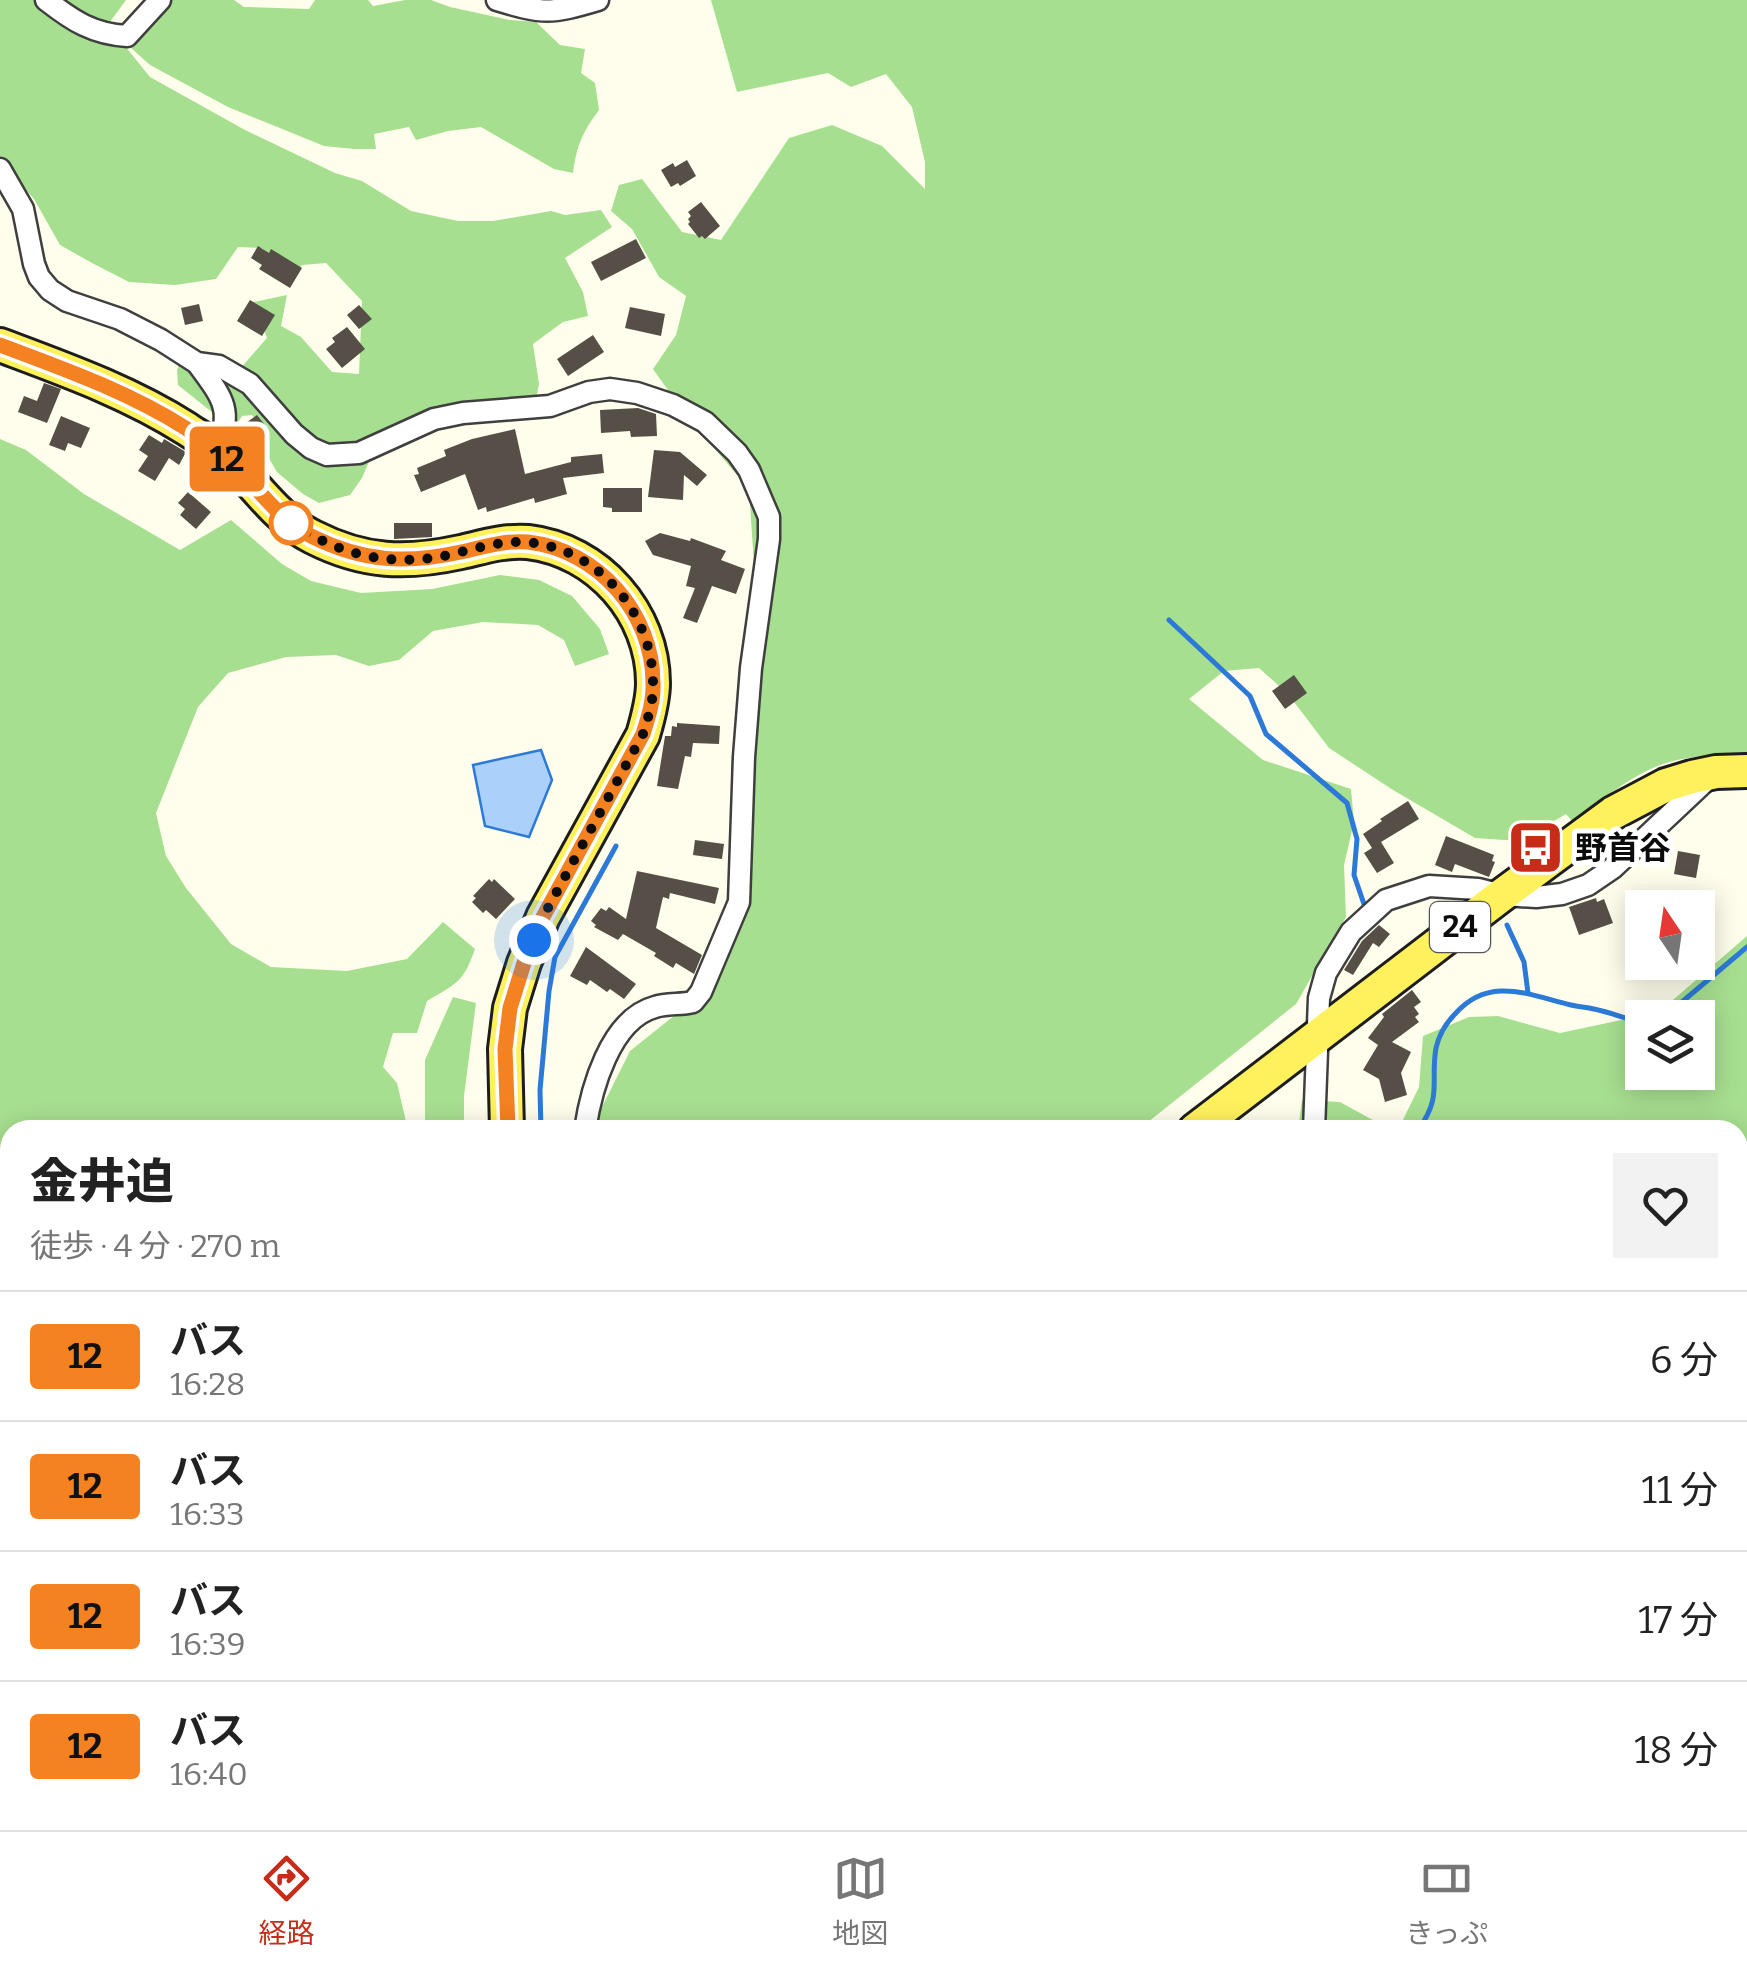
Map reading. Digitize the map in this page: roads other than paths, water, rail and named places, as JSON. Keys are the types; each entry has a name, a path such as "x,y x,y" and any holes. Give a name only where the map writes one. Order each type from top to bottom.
{"main road":[{"path":"0,345 127,395 172,419 217,448 290,522 310,536 348,552 398,560 426,559 502,542 550,547 574,556 600,573 636,613 646,635 654,683 650,708 643,734 543,917 524,963 510,1008 505,1049 508,1120"},
{"name":"24","path":"1209,1120 1613,814 1666,785 1732,772"}],"street":[{"path":"46,0 94,31 127,36 160,0"},
{"path":"496,0 552,12 598,0"},
{"path":"0,169 23,209 34,264 50,290 120,319 197,363 224,400 226,428 217,448"},
{"path":"197,363 219,366 250,384 294,434 326,455 359,453 434,419 463,412 550,406 610,389 673,405 704,422 749,470 769,517 769,538 751,668 738,902 701,992 693,1002 654,1007 621,1028 611,1043 587,1120"},
{"path":"1314,1120 1319,998 1326,973 1351,932 1386,900 1429,886 1536,897 1588,885 1732,772"}],"water":[{"path":"541,750 552,780 529,837 485,826 473,765"}],"waterway":[{"path":"1169,620 1250,696 1266,734 1347,803 1357,839 1354,875 1365,907"},
{"path":"541,1120 540,1090 555,957 616,846"},
{"path":"1507,925 1524,962 1528,993"},
{"path":"1684,1000 1747,947"},
{"path":"1425,1120 1433,1098 1436,1048 1441,1034 1468,1002 1496,991 1510,991 1625,1018"}],"place":[{"name":"野首谷","path":"1536,848"}]}
